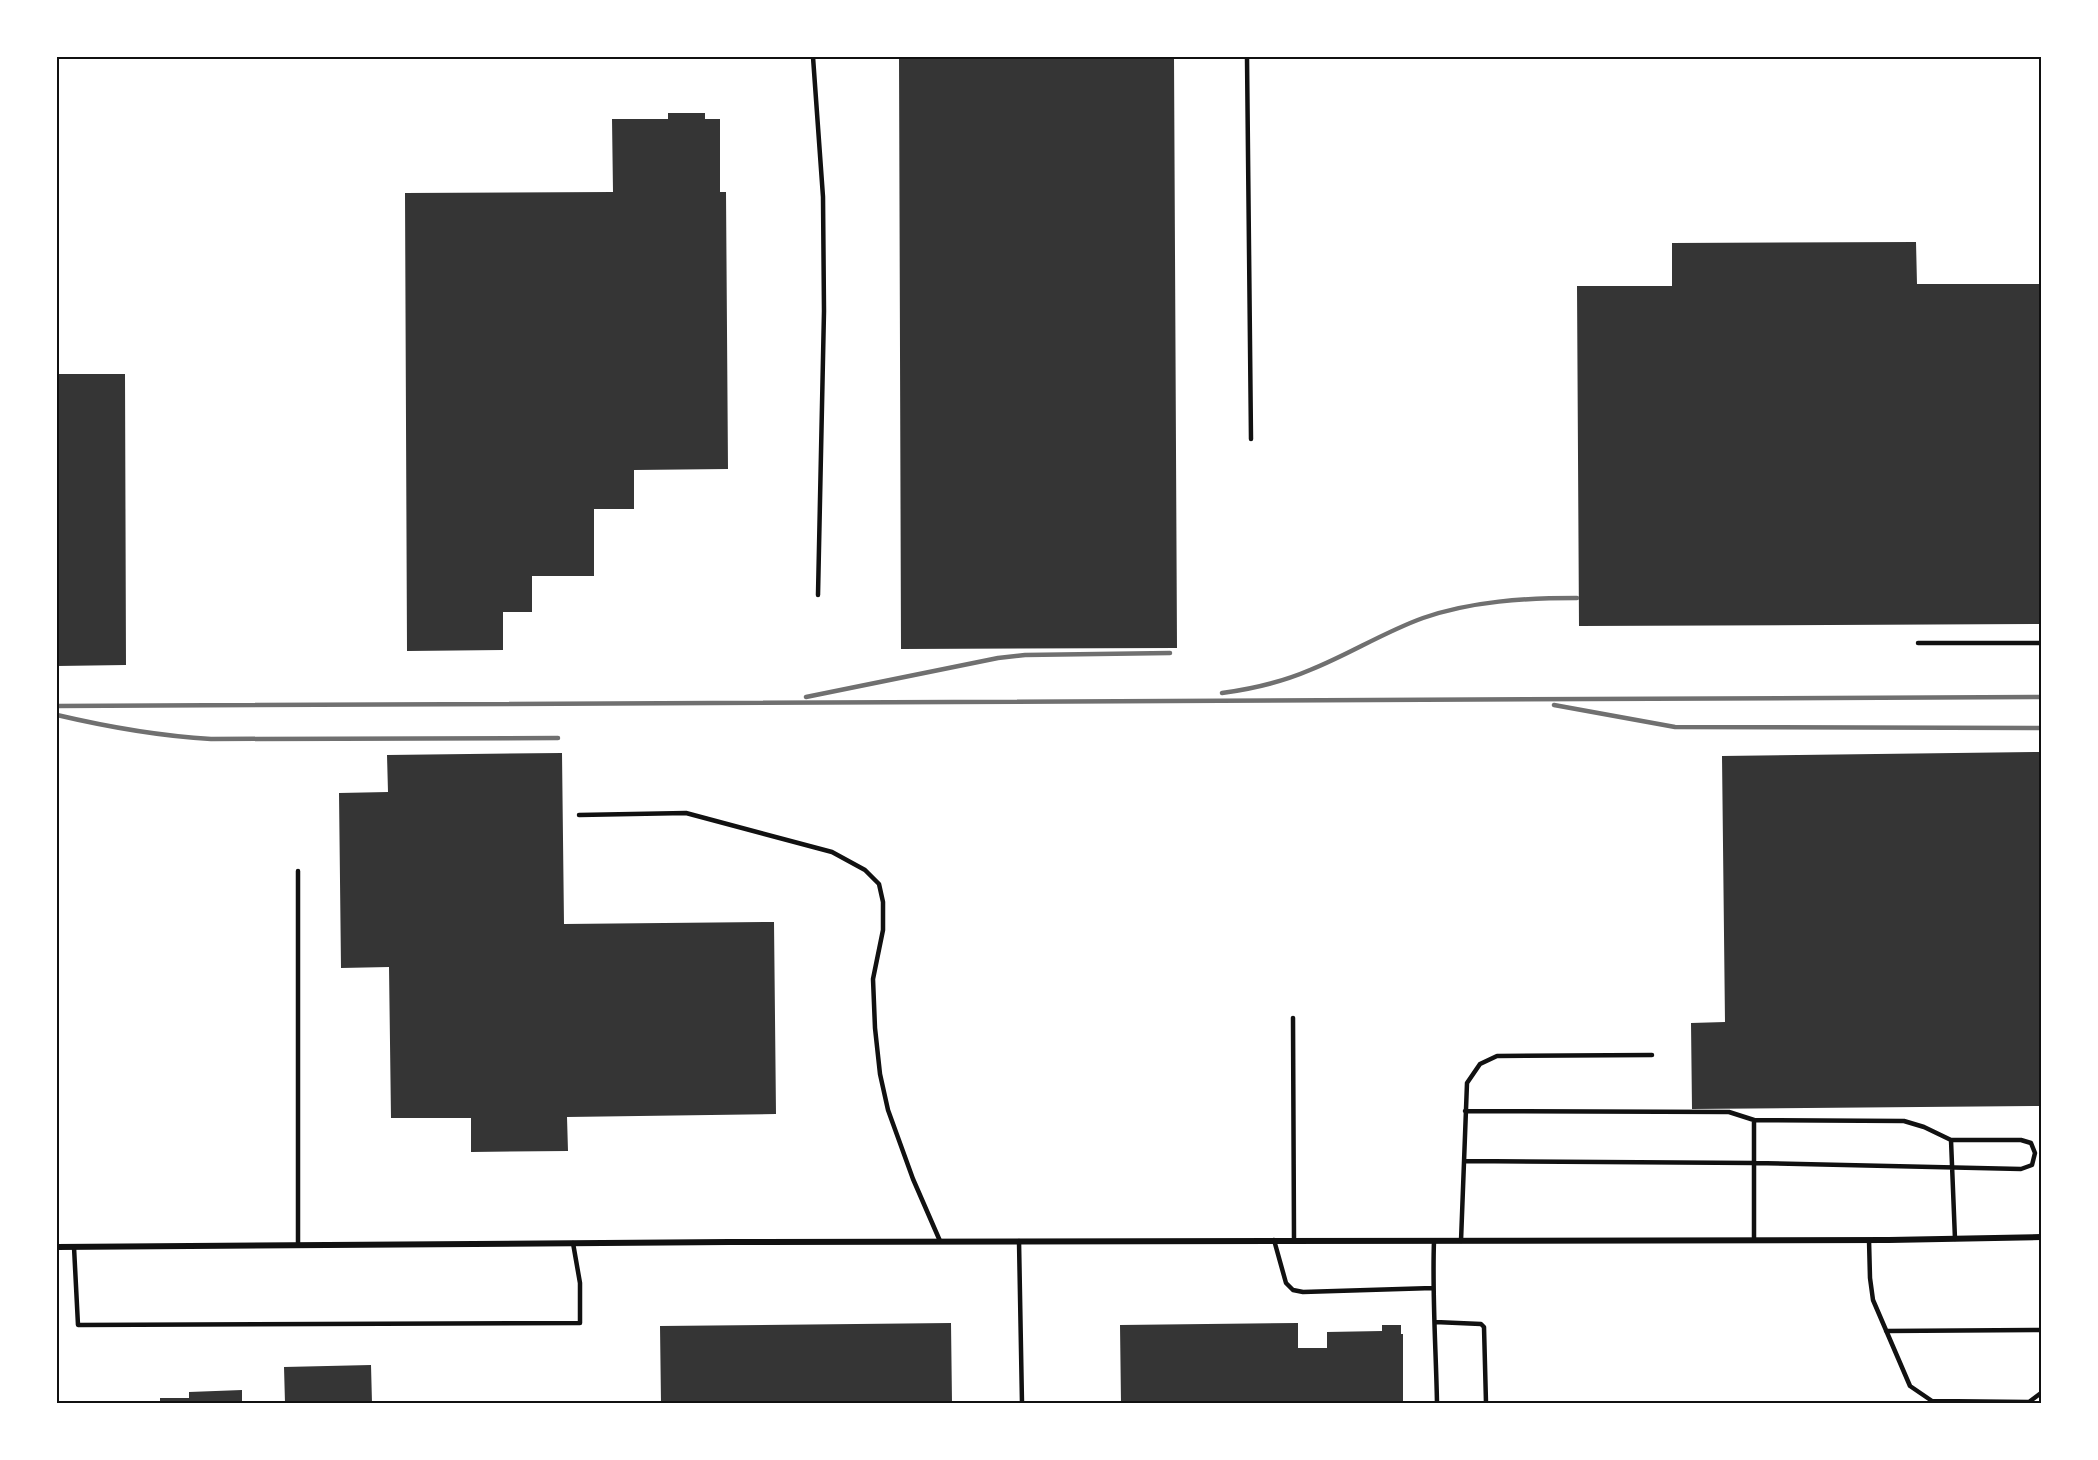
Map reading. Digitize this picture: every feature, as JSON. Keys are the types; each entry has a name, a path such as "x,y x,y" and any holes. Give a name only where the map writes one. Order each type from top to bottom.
{"street":[{"path":"57,1247 940,1241 1869,1240 2041,1237"}],"lane":[{"path":"813,57 823,197 824,289 818,595"},
{"path":"1247,57 1251,439"},
{"path":"1918,643 2041,643"},
{"path":"579,815 686,813 832,852 865,870 879,884 883,902 883,930 873,979 880,1074 888,1110 913,1179 940,1241"},
{"path":"298,871 298,1245"},
{"path":"1293,1018 1294,1240"},
{"path":"1461,1241 1467,1083 1480,1064 1497,1056 1652,1055"},
{"path":"1464,1161 1754,1163 2021,1169 2032,1165 2035,1154 2031,1143 2021,1140 1951,1140 1924,1127 1904,1121 1754,1120 1729,1112 1466,1110"},
{"path":"1754,1120 1754,1239"},
{"path":"1951,1140 1955,1239"},
{"path":"1274,1240 1286,1283 1293,1290 1303,1292 1433,1288"},
{"path":"1869,1240 1869,1278 1873,1300 1910,1386 1932,1401 2030,1402 2041,1393"},
{"path":"1019,1241 1022,1403"},
{"path":"1434,1241 1433,1288 1437,1403"},
{"path":"74,1246 78,1325 580,1323 580,1283 573,1243"},
{"path":"1435,1322 1481,1324 1484,1327 1486,1403"},
{"path":"1886,1331 2041,1330"}],"building":[{"path":"899,57 1174,57 1177,648 901,649"},
{"path":"668,113 705,113 705,119 720,119 720,192 726,192 728,469 634,470 634,509 594,509 594,576 532,576 532,612 503,612 503,650 407,651 405,193 613,192 612,119 668,119"},
{"path":"1916,242 1917,284 2041,284 2041,624 1579,626 1577,286 1672,286 1672,243"},
{"path":"57,374 125,374 126,665 57,666"},
{"path":"2041,752 2041,1106 1692,1109 1691,1023 1725,1022 1722,756"},
{"path":"562,753 564,924 774,922 776,1114 567,1117 568,1151 471,1152 471,1118 391,1118 389,967 341,968 339,793 388,792 387,755"},
{"path":"951,1323 952,1403 661,1403 660,1326"},
{"path":"1298,1323 1298,1348 1327,1348 1327,1332 1382,1331 1382,1325 1401,1325 1403,1403 1121,1403 1120,1325"},
{"path":"371,1365 372,1403 285,1403 284,1367"},
{"path":"242,1390 242,1403 160,1403 160,1398 189,1398 189,1392"}],"railway":[{"path":"1222,693 1267,684 1299,674 1409,624 1442,612 1499,602 1577,598"},
{"path":"806,697 998,658 1025,655 1170,653"},
{"path":"57,706 2041,697"},
{"path":"1554,705 1675,727 2041,728"},
{"path":"57,715 172,736 211,739 558,738"}]}
